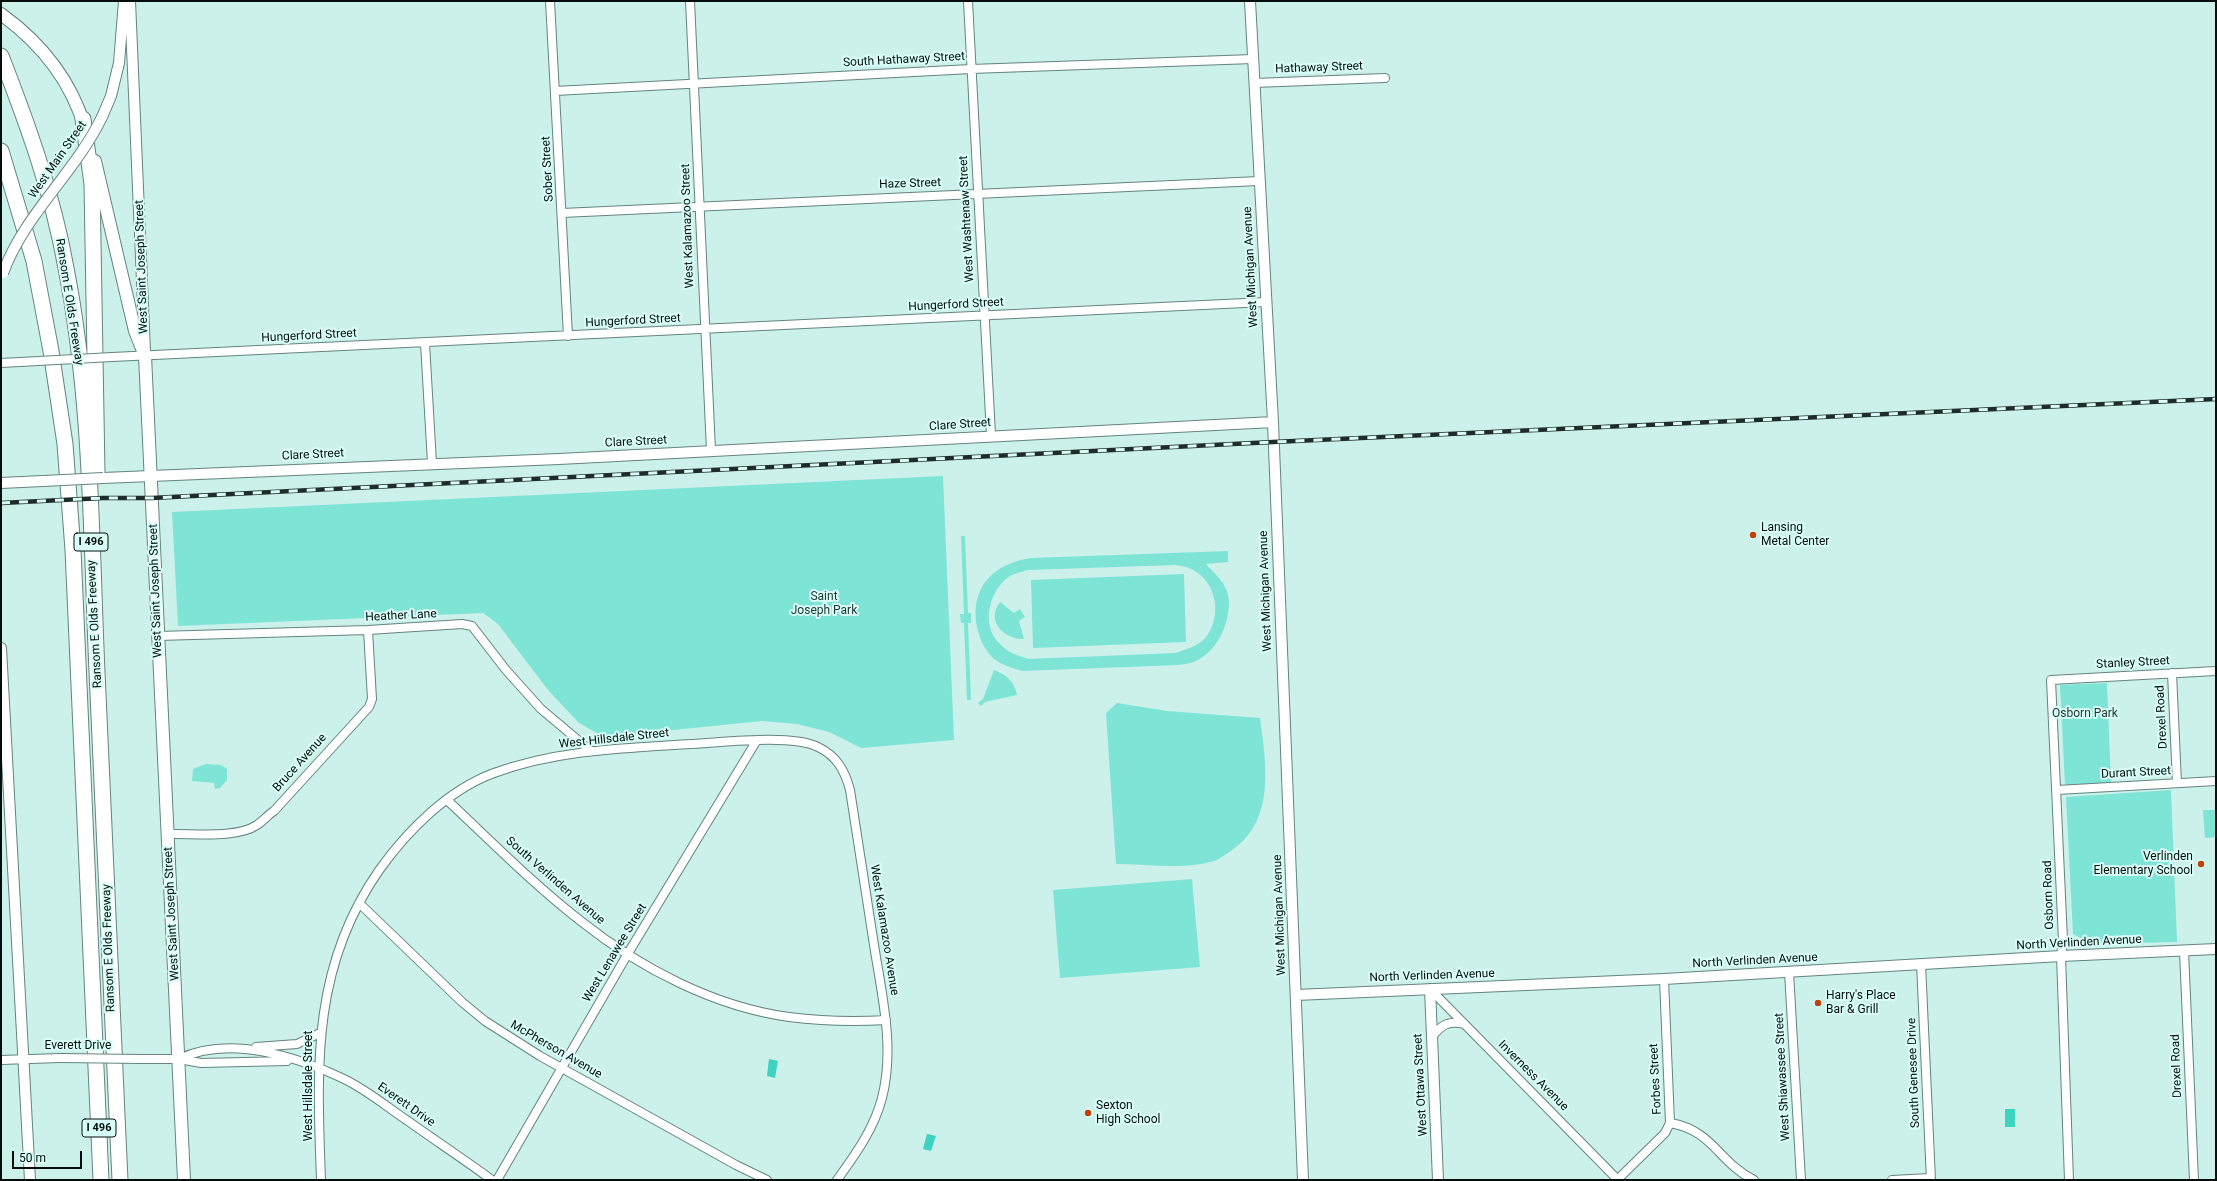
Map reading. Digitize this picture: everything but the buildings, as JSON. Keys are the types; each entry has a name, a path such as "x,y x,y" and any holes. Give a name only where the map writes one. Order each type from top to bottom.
{"highway":[{"name":"Ransom E Olds Freeway","path":"1,56 24,117 47,189 62,245 72,299 80,373 88,465 118,1149 121,1180"},
{"path":"83,119 90,162 93,208 99,565 98,688"},
{"name":"I 496","path":"1,151 29,242 48,331"},
{"path":"1,180 48,331"},
{"name":"Ransom E Olds Freeway","path":"48,331 61,410 70,508 101,1180"},
{"path":"94,1180 97,1082"}],"main road":[{"path":"1,14 25,32 46,54 67,84 83,119 99,179 135,331 145,356"},
{"name":"West Saint Joseph Street","path":"145,356 184,1180"}],"street":[{"name":"West Main Street","path":"2,276 16,242 74,164 102,117 111,96 119,63 124,1"},
{"name":"West Saint Joseph Street","path":"130,1 145,356"},
{"name":"Sober Street","path":"550,1 568,336"},
{"name":"West Kalamazoo Street","path":"690,1 711,450"},
{"name":"West Washtenaw Street","path":"968,1 991,435"},
{"name":"West Michigan Avenue","path":"1250,1 1272,422 1303,1180"},
{"name":"South Hathaway Street","path":"556,91 972,69 1253,59"},
{"name":"Hathaway Street","path":"1254,83 1385,78"},
{"name":"Haze Street","path":"562,213 700,205 1259,181"},
{"name":"Hungerford Street","path":"1,363 1266,302"},
{"path":"425,343 432,463"},
{"name":"Clare Street","path":"1,483 432,463 559,459 711,450 862,444 991,435 1272,422"},
{"name":"Heather Lane","path":"158,636 368,630 462,624 472,626 506,670 541,709 591,751"},
{"name":"Bruce Avenue","path":"168,834 229,833 244,831 257,825 274,811 369,707 372,699 368,630"},
{"path":"1,648 5,777 30,1180"},
{"name":"Stanley Street","path":"2052,680 2216,671"},
{"name":"Drexel Road","path":"2172,673 2177,783"},
{"name":"Osborn Road","path":"2052,680 2063,940 2061,956 2070,1180"},
{"name":"West Hillsdale Street","path":"321,1180 319,1069 320,1033 325,1001 337,958 345,934 359,903 398,846 423,819 474,782 493,773 542,759 591,751 757,740"},
{"name":"West Lenawee Street","path":"497,1180 627,955 757,740"},
{"name":"West Kalamazoo Avenue","path":"757,740 801,742 817,746 836,758 842,767 850,790 886,1020 888,1063 882,1099 867,1134 837,1180"},
{"name":"Durant Street","path":"2057,790 2216,781"},
{"name":"South Verlinden Avenue","path":"448,800 582,922 627,955 688,986 762,1012 789,1017 847,1022 886,1020"},
{"name":"McPherson Avenue","path":"359,903 462,1002 485,1021 561,1068 736,1165 767,1180"},
{"name":"North Verlinden Avenue","path":"1296,995 1664,979 2061,956 2216,949"},
{"name":"Drexel Road","path":"2184,951 2194,1180"},
{"name":"South Genesee Drive","path":"1921,964 1931,1179"},
{"name":"West Shiawassee Street","path":"1789,972 1801,1180"},
{"name":"Forbes Street","path":"1618,1180 1665,1133 1670,1123 1664,979"},
{"name":"Inverness Avenue","path":"1430,989 1618,1180"},
{"name":"West Ottawa Street","path":"1430,989 1438,1180"},
{"path":"1432,1037 1439,1028 1446,1023 1456,1022 1465,1025"},
{"path":"241,1048 297,1044 320,1033"},
{"name":"Everett Drive","path":"178,1059 201,1050 241,1048 267,1053 319,1069 363,1090 492,1180"},
{"name":"Everett Drive","path":"1,1060 60,1058 178,1059 201,1063 277,1061 300,1063"},
{"path":"1670,1123 1689,1128 1702,1135 1742,1174 1754,1180"},
{"path":"1892,1180 1931,1179"}],"green space":[{"name":"Saint Joseph Park","path":"943,476 954,740 861,748 829,732 797,724 762,721 604,737 579,723 548,690 498,624 483,613 178,626 172,512"},
{"path":"961,536 965,536 968,613 971,613 971,623 968,623 971,700 967,700 964,623 961,623 960,614 964,614"},
{"path":"1228,551 1228,562 1206,564 1220,580 1227,591 1229,609 1224,628 1220,638 1208,653 1198,660 1187,664 1022,671 1000,663 994,659 983,645 977,627 977,600 981,589 987,580 996,572 1006,565 1031,558","holes":["1175,565 1187,567 1201,576 1212,591 1214,600 1214,620 1211,629 1203,640 1188,649 1176,653 1028,659 1005,649 993,635 989,617 993,598 997,589 1003,582 1016,573 1028,570"]},
{"path":"1184,574 1186,642 1033,648 1031,580"},
{"path":"1000,602 1014,613 1020,609 1025,617 1019,621 1024,639 1010,636 999,628 995,616 996,609"},
{"path":"994,670 1003,674 1012,682 1017,695 985,702 981,706 978,703 983,699"},
{"name":"Osborn Park","path":"2107,683 2111,783 2065,785 2060,685"},
{"path":"1117,703 1167,711 1260,718 1264,753 1265,790 1262,807 1256,823 1246,838 1221,858 1202,864 1165,866 1116,864 1106,713"},
{"path":"206,764 221,765 227,769 227,780 220,788 215,789 214,783 192,781 193,769"},
{"path":"2171,790 2177,942 2092,944 2073,934 2066,797"},
{"path":"2203,810 2216,810 2216,837 2205,838"},
{"path":"1192,879 1200,967 1060,978 1053,890"}],"shaded area":[{"path":"769,1059 778,1061 775,1078 767,1076"},
{"path":"2005,1109 2015,1109 2015,1127 2005,1127"},
{"path":"927,1134 936,1136 931,1151 923,1149"}],"railway":[{"path":"1,503 103,498 152,498 1273,442 2216,399"}],"place":[{"name":"Lansing Metal Center","path":"1753,535"},
{"name":"Verlinden Elementary School","path":"2201,864"},
{"name":"Harry's Place Bar & Grill","path":"1818,1003"},
{"name":"Sexton High School","path":"1088,1113"}]}
